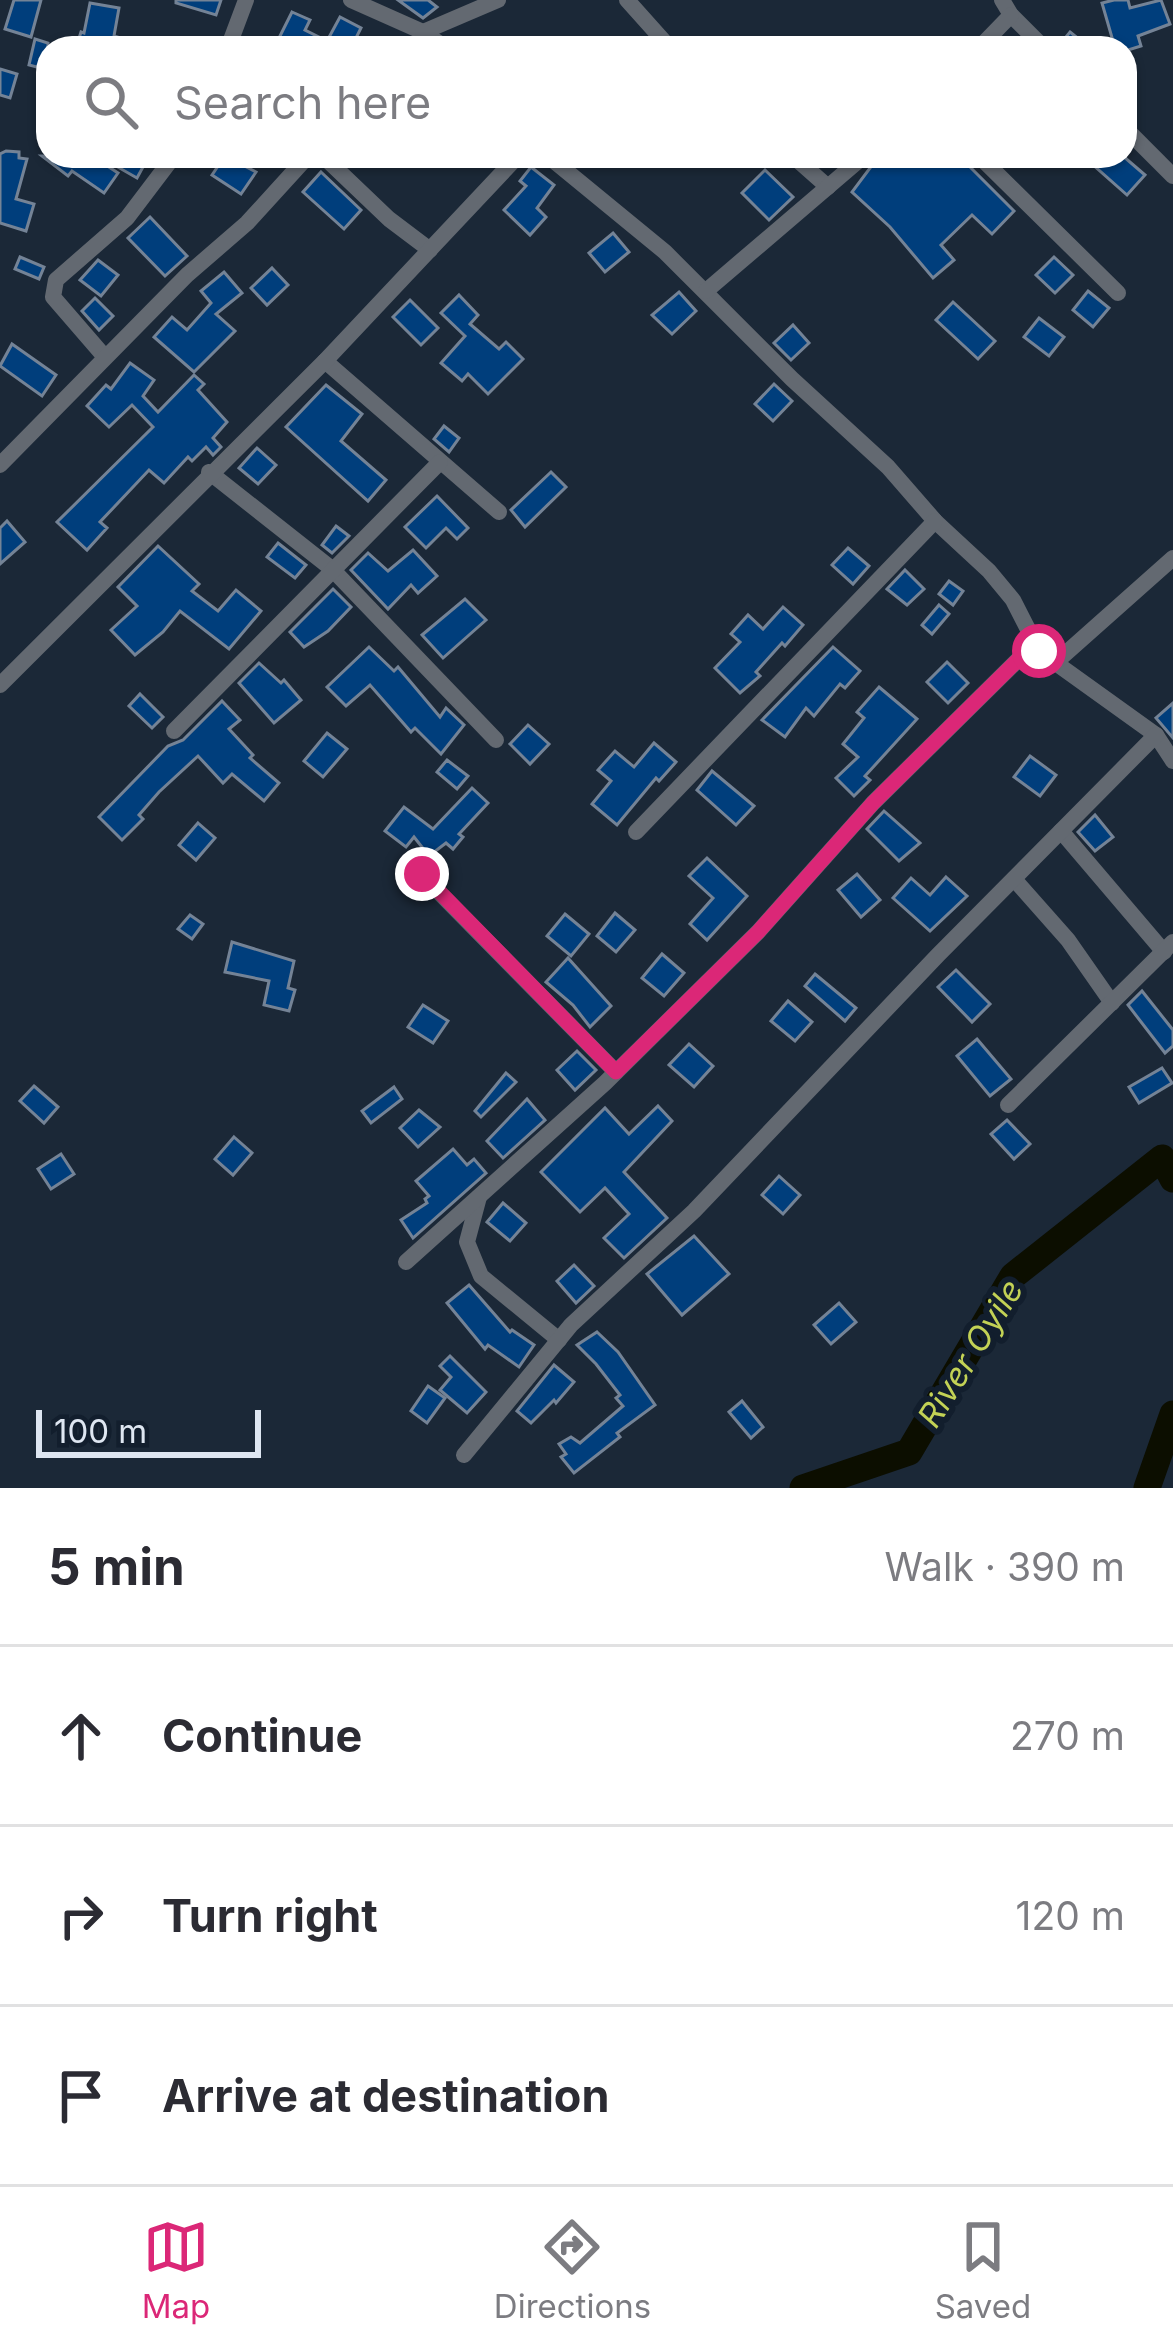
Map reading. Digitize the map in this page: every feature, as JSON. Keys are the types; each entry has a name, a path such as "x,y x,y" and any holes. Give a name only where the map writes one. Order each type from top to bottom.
{"street":[{"path":"232,36 246,0"},
{"path":"351,0 420,36"},
{"path":"441,36 498,0"},
{"path":"627,0 659,36"},
{"path":"987,36 1006,8 1033,36"},
{"path":"1137,140 1173,176"},
{"path":"104,356 53,297 56,280 127,218 165,168"},
{"path":"0,465 297,168"},
{"path":"336,168 430,250"},
{"path":"0,685 325,361 507,168"},
{"path":"563,168 665,252 888,467 1013,600 1034,644 1156,736 1173,761"},
{"path":"807,168 828,187"},
{"path":"706,291 850,168"},
{"path":"991,168 1118,293"},
{"path":"325,361 499,512"},
{"path":"174,731 440,463"},
{"path":"209,472 332,569 496,740"},
{"path":"636,832 934,520"},
{"path":"1056,662 1173,558"},
{"path":"406,1262 616,1072 758,932 873,803 1034,644"},
{"path":"464,1456 559,1340 694,1211 1156,736"},
{"path":"1008,1105 1168,947 1060,831"},
{"path":"422,874 616,1072"},
{"path":"1014,879 1068,940 1112,1003"},
{"path":"479,1196 467,1242 482,1276 559,1340"}],"building":[{"path":"14,0 41,0 31,37 5,29"},
{"path":"176,0 221,0 216,15"},
{"path":"398,0 428,0 437,7 423,18"},
{"path":"1128,0 1130,8 1161,0 1170,24 1138,36 1141,46 1137,47 1137,36 1112,36 1102,3"},
{"path":"90,3 119,8 114,36 80,36"},
{"path":"292,12 310,20 305,30 317,36 280,36"},
{"path":"340,17 361,28 357,36 330,36"},
{"path":"35,39 36,67 29,65"},
{"path":"0,69 17,74 10,98 0,95"},
{"path":"19,152 19,158 27,159 16,199 34,204 26,231 0,223 0,154"},
{"path":"58,168 110,168 118,173 104,193 72,171 68,176"},
{"path":"120,168 142,168 137,178"},
{"path":"217,168 256,172 241,194 212,175"},
{"path":"532,168 554,185 537,208 546,217 530,235 504,210 526,186 520,181"},
{"path":"870,168 971,168 1014,211 992,234 972,215 941,245 954,260 933,278 890,227 852,192"},
{"path":"1097,168 1137,168 1145,175 1127,195"},
{"path":"765,170 793,197 769,220 742,193"},
{"path":"321,172 361,210 344,229 303,192"},
{"path":"150,217 187,256 165,276 128,238"},
{"path":"613,233 629,252 605,272 589,253"},
{"path":"20,257 44,267 39,279 15,269"},
{"path":"1054,257 1073,275 1055,293 1036,275"},
{"path":"98,260 118,275 101,296 80,280"},
{"path":"272,268 288,285 267,305 251,288"},
{"path":"224,272 242,293 216,314 235,331 194,372 154,337 172,317 187,330 211,303 201,291"},
{"path":"1088,291 1109,308 1093,327 1073,310"},
{"path":"679,292 696,311 672,334 652,315"},
{"path":"459,295 478,315 470,324 499,349 506,342 523,359 488,394 468,374 462,381 441,363 465,336 441,313"},
{"path":"95,298 113,316 99,330 82,311"},
{"path":"410,300 438,328 421,345 393,317"},
{"path":"953,302 995,341 978,359 936,320"},
{"path":"1039,318 1064,337 1049,356 1024,337"},
{"path":"793,325 809,343 791,360 774,343"},
{"path":"12,344 56,375 42,396 0,366"},
{"path":"130,363 154,380 143,396 158,412 194,375 204,384 198,390 227,422 213,438 221,447 213,455 206,447 192,461 188,457 164,483 149,470 100,522 107,528 87,550 57,522 153,427 132,405 109,427 87,406 106,385 111,389"},
{"path":"774,384 792,401 773,421 755,404"},
{"path":"326,385 362,414 341,441 386,480 368,501 286,427"},
{"path":"444,426 459,438 449,452 434,439"},
{"path":"257,448 276,465 258,484 239,468"},
{"path":"551,472 566,487 525,527 511,510"},
{"path":"437,496 468,528 457,539 446,528 426,548 405,527"},
{"path":"7,521 25,542 0,564 0,528"},
{"path":"336,526 349,536 332,553 322,545"},
{"path":"278,543 306,565 295,578 267,557"},
{"path":"158,546 199,584 192,591 218,611 236,590 261,611 229,649 180,611 135,655 111,630 137,606 118,587"},
{"path":"848,548 869,566 853,584 832,565"},
{"path":"413,550 437,576 418,593 411,585 388,609 351,570 368,553 388,571"},
{"path":"905,570 924,589 907,605 887,589"},
{"path":"949,581 963,591 953,605 939,594"},
{"path":"333,589 351,607 304,647 290,632"},
{"path":"465,599 486,620 443,658 422,635"},
{"path":"939,605 949,614 932,634 922,625"},
{"path":"783,607 803,625 740,693 715,668 740,642 731,634 748,615 763,629"},
{"path":"369,647 394,671 398,667 440,717 446,708 464,725 441,754 415,728 411,732 370,685 346,706 327,687"},
{"path":"833,647 860,671 845,688 840,684 814,716 806,708 785,737 762,720"},
{"path":"947,662 968,683 948,703 927,682"},
{"path":"259,663 281,683 284,680 301,700 274,723 239,683"},
{"path":"879,687 917,719 865,776 870,780 854,796 836,778 858,757 843,744 864,718 857,712"},
{"path":"140,694 163,717 152,728 129,706"},
{"path":"222,701 240,720 229,729 253,755 250,758 279,783 264,801 232,774 223,783 198,756 159,792 139,815 143,819 122,840 99,817 168,746 183,740"},
{"path":"1173,703 1173,738 1156,718"},
{"path":"528,725 549,744 530,764 510,744"},
{"path":"327,733 347,749 323,777 304,761"},
{"path":"654,743 676,762 659,781 656,778 617,825 592,804 611,781 598,770 615,751 634,767"},
{"path":"1030,756 1056,775 1040,796 1014,777"},
{"path":"447,760 468,776 457,789 437,772"},
{"path":"712,771 754,806 736,825 697,790"},
{"path":"472,788 488,803 459,834 463,837 453,849 446,843 429,856 414,837 406,847 385,831 404,807 433,829"},
{"path":"884,811 920,843 899,861 867,829"},
{"path":"1095,815 1113,837 1095,851 1078,832"},
{"path":"198,823 215,838 196,860 179,845"},
{"path":"707,858 747,896 707,940 690,924 713,898 689,876"},
{"path":"857,874 880,900 861,917 838,890"},
{"path":"946,877 967,896 930,931 893,898 911,878 930,895"},
{"path":"615,913 635,930 616,952 597,936"},
{"path":"565,914 589,934 571,956 547,936"},
{"path":"190,915 203,924 192,939 178,929"},
{"path":"232,942 294,961 288,988 295,990 289,1011 264,1005 269,981 225,972"},
{"path":"662,954 684,973 664,996 642,978"},
{"path":"568,958 611,1006 590,1027 546,982"},
{"path":"956,970 990,1004 972,1022 938,987"},
{"path":"815,974 856,1008 845,1021 805,986"},
{"path":"1142,991 1173,1030 1173,1046 1165,1053 1128,1005"},
{"path":"788,1001 812,1022 795,1041 771,1021"},
{"path":"423,1005 448,1021 433,1043 408,1027"},
{"path":"977,1039 1011,1079 990,1096 957,1056"},
{"path":"689,1044 713,1066 694,1087 669,1065"},
{"path":"577,1051 596,1070 575,1090 557,1070"},
{"path":"1162,1068 1172,1083 1139,1103 1129,1087"},
{"path":"506,1073 516,1082 481,1117 475,1111"},
{"path":"34,1086 58,1107 44,1123 20,1101"},
{"path":"394,1087 402,1099 371,1123 362,1111"},
{"path":"527,1099 545,1120 503,1158 487,1141"},
{"path":"658,1106 672,1121 624,1172 667,1218 624,1258 604,1238 629,1214 605,1188 580,1212 541,1172 605,1108 629,1134"},
{"path":"419,1110 440,1127 418,1147 400,1128"},
{"path":"1007,1120 1030,1144 1014,1159 991,1134"},
{"path":"234,1137 252,1153 233,1175 215,1159"},
{"path":"453,1149 467,1165 474,1159 486,1173 413,1238 401,1220 427,1203 429,1196 416,1181"},
{"path":"61,1154 74,1174 51,1189 38,1169"},
{"path":"779,1176 800,1195 783,1214 762,1195"},
{"path":"503,1203 526,1223 510,1241 487,1222"},
{"path":"694,1236 729,1274 682,1315 647,1274"},
{"path":"574,1265 594,1286 576,1303 557,1281"},
{"path":"469,1285 510,1332 534,1345 519,1367 488,1345 485,1349 447,1303"},
{"path":"839,1303 856,1322 831,1344 814,1325"},
{"path":"597,1332 618,1352 655,1405 574,1473 561,1457 566,1454 559,1444 571,1437 580,1443 623,1406 616,1398 620,1395 577,1345"},
{"path":"450,1356 486,1392 467,1413 440,1390 451,1377 440,1366"},
{"path":"554,1365 574,1382 531,1423 517,1411"},
{"path":"428,1386 445,1398 427,1423 411,1411"},
{"path":"742,1401 763,1427 751,1438 729,1412"}],"waterway":[{"name":"River Oyile","path":"803,1488 909,1452 1013,1276 1162,1158 1173,1179"},
{"name":"River Oyile","path":"1147,1488 1173,1414"}],"route":[{"path":"422,874 616,1072 758,932 873,803 1034,644 1039,651"}]}
